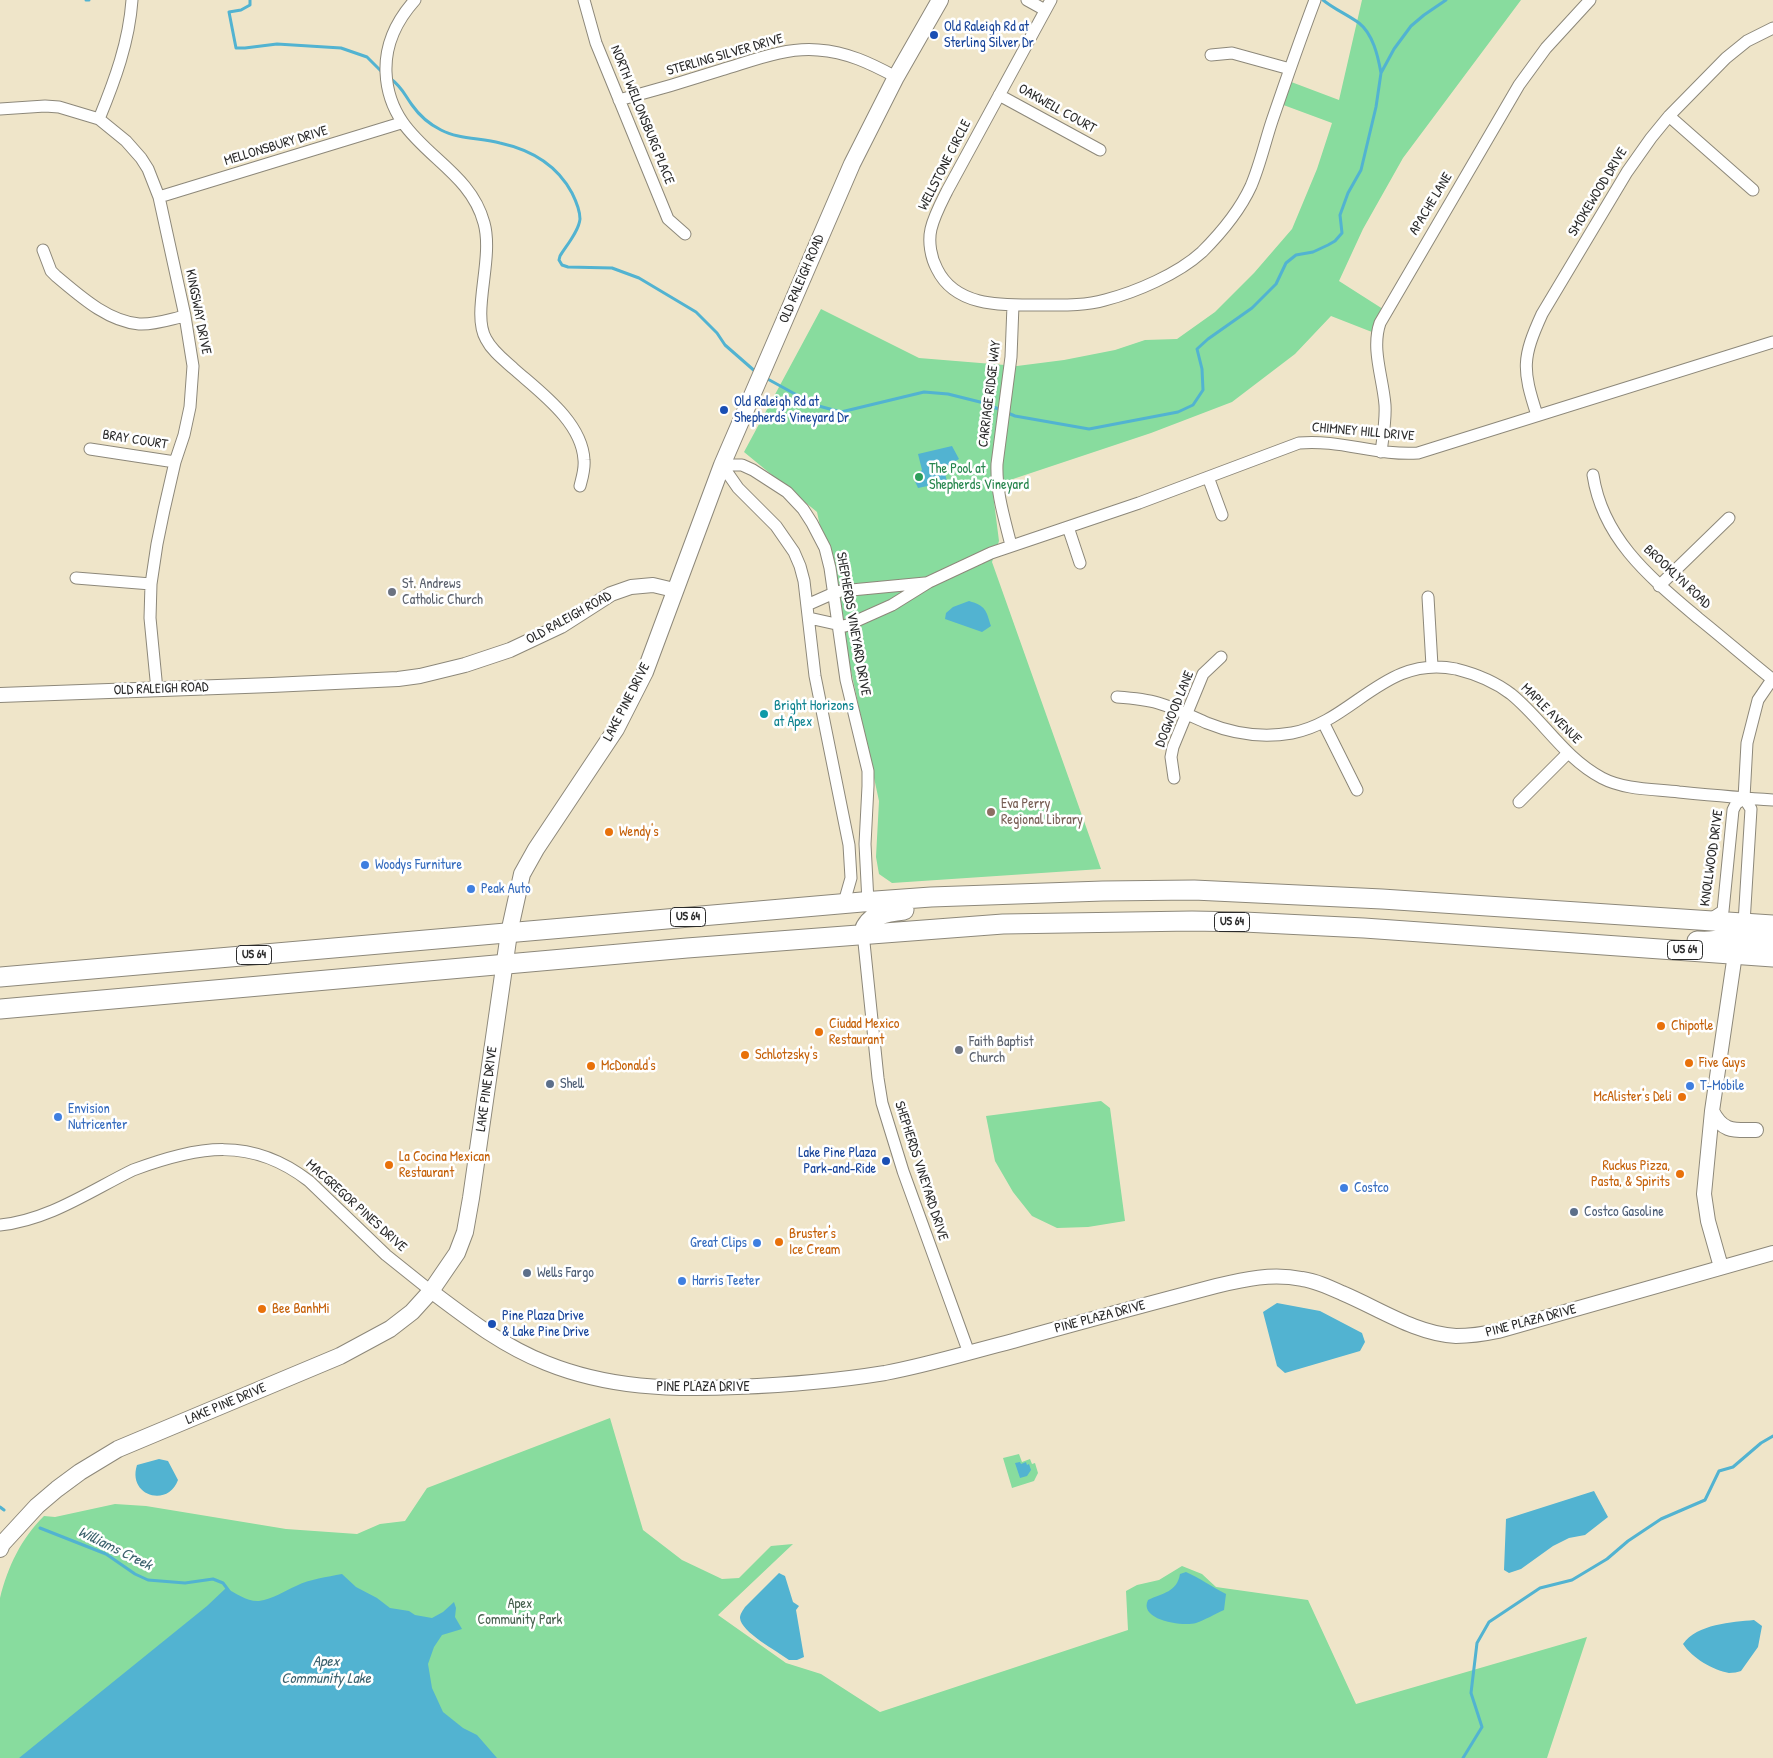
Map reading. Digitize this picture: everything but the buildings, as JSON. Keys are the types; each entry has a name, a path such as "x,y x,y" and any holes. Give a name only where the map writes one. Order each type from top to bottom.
{"highway":[{"name":"US 64","path":"0,977 931,897 1102,891 1194,890 1382,898 1773,926"},
{"path":"863,933 870,921 880,914 1019,894"},
{"path":"743,944 756,935 852,921 859,918 866,911 868,902"},
{"name":"US 64","path":"0,1008 863,933 1003,924 1192,921 1364,928 1773,957"},
{"path":"1545,940 1591,937 1716,942 1728,938 1744,923"},
{"path":"1735,954 1742,941 1762,938 1773,939"}],"main road":[{"name":"OLD RALEIGH ROAD","path":"674,590 722,465 852,164 896,77 940,0"},
{"name":"LAKE PINE DRIVE","path":"0,1549 2,1544 38,1506 57,1489 80,1472 118,1449 367,1343 390,1329 412,1312 432,1291 457,1253 465,1232 508,933 525,867 616,729 644,672 674,590"}],"street":[{"path":"98,119 121,62 130,24 132,0"},
{"path":"415,0 394,31 386,57 388,93 401,123 460,181 476,202 485,228 488,248 480,315 482,333 494,351 553,403 570,425 583,452 584,462 580,486"},
{"name":"NORTH WELLONSBURG PLACE","path":"584,0 596,43 668,218 685,234"},
{"path":"1027,0 1048,5"},
{"name":"WELLSTONE CIRCLE","path":"1048,5 937,212 930,231 930,244 934,264 946,284 964,296 977,301 1013,305 1077,304 1103,301 1150,284 1176,270 1201,253 1226,224 1251,185 1315,0"},
{"name":"APACHE LANE","path":"1382,452 1385,405 1378,361 1377,334 1380,322 1519,85 1546,48 1590,0"},
{"name":"SMOKEWOOD DRIVE","path":"1537,415 1530,395 1525,364 1532,336 1542,314 1627,172 1669,116 1726,58 1747,42 1773,28"},
{"name":"STERLING SILVER DRIVE","path":"619,100 766,57 804,49 849,55 896,77"},
{"path":"1211,55 1232,53 1290,70"},
{"name":"OAKWELL COURT","path":"999,94 1100,150"},
{"name":"KINGSWAY DRIVE","path":"0,109 45,106 68,109 98,119 126,141 141,158 148,169 159,197 186,316 193,366 184,435 175,462 157,544 151,584 150,618 157,690"},
{"path":"1669,116 1753,190"},
{"name":"MELLONSBURY DRIVE","path":"159,197 401,123"},
{"path":"43,250 56,276 107,314 124,321 140,324 161,322 186,316"},
{"name":"CARRIAGE RIDGE WAY","path":"1011,545 996,480 1011,357 1013,305"},
{"name":"CHIMNEY HILL DRIVE","path":"809,618 846,626 892,605 929,582 1011,545 1139,503 1299,443 1314,441 1407,454 1425,451 1773,342"},
{"name":"BRAY COURT","path":"90,448 175,462"},
{"path":"722,465 738,488 776,526 794,552 804,581 815,676 845,822 851,862 851,878 845,899 834,905"},
{"name":"SHEPHERDS VINEYARD DRIVE","path":"722,465 742,465 754,470 794,498 812,523 825,548 834,593 846,680 868,771 865,844 868,902"},
{"name":"BROOKLYN ROAD","path":"1593,475 1598,499 1612,529 1628,553 1659,586 1772,678"},
{"path":"1208,477 1222,515"},
{"path":"1659,586 1730,518"},
{"path":"1068,527 1080,563"},
{"path":"76,578 151,584"},
{"name":"CHIMNEY HILL DRIVE","path":"807,605 834,593 929,582"},
{"name":"OLD RALEIGH ROAD","path":"0,694 157,690 380,680 420,676 465,665 510,650 562,626 611,594 631,587 653,584 674,590"},
{"path":"1428,597 1432,666"},
{"name":"DOGWOOD LANE","path":"1174,778 1171,757 1186,713 1203,674 1221,657"},
{"name":"MAPLE AVENUE","path":"1117,698 1132,698 1159,703 1208,723 1248,734 1280,735 1295,732 1322,722 1389,680 1402,674 1432,666 1469,672 1499,685 1512,694 1568,754 1603,778 1630,787 1773,800"},
{"name":"KNOLLWOOD DRIVE","path":"1744,923 1752,809 1744,798 1750,729 1758,700 1772,678"},
{"path":"1322,722 1357,790"},
{"path":"1519,802 1568,754"},
{"name":"KNOLLWOOD DRIVE","path":"1709,920 1723,911 1733,810 1736,804 1744,798"},
{"name":"SHEPHERDS VINEYARD DRIVE","path":"863,933 882,1102 900,1164 969,1352"},
{"path":"1721,1267 1708,1222 1704,1194 1712,1111 1735,954"},
{"path":"1712,1111 1717,1121 1727,1128 1756,1130"},
{"name":"MACGREGOR PINES DRIVE","path":"0,1225 46,1214 133,1170 145,1166 206,1150 245,1150 271,1158 309,1181 386,1255 432,1291"},
{"name":"PINE PLAZA DRIVE","path":"432,1291 479,1328 520,1352 546,1363 601,1380 643,1387 702,1389 824,1382 886,1373 1259,1276 1291,1277 1316,1282 1431,1332 1462,1336 1498,1331 1773,1253"}],"green space":[{"path":"1362,0 1521,0 1403,158 1363,229 1339,281 1386,311 1377,334 1331,316 1295,354 1232,402 1151,433 992,486 999,541 992,562 1101,869 892,883 879,874 876,857 879,801 817,512 744,452 821,309 919,358 1017,366 1064,360 1115,350 1145,340 1177,339 1215,312 1254,273 1292,229 1317,169 1332,123 1278,103 1286,80 1339,100"},
{"path":"1101,1101 1110,1108 1125,1221 1088,1227 1057,1228 1032,1216 1013,1192 995,1161 986,1116"},
{"name":"Apex Community Park","path":"610,1418 643,1530 682,1560 722,1579 739,1578 771,1546 793,1544 718,1615 786,1663 821,1674 880,1712 1128,1630 1126,1591 1137,1585 1159,1580 1182,1566 1202,1574 1216,1587 1308,1600 1356,1704 1587,1637 1547,1758 0,1758 0,1598 16,1554 44,1516 55,1517 115,1504 146,1506 286,1529 357,1534 380,1524 405,1521 427,1488"},
{"path":"1019,1454 1022,1462 1030,1459 1032,1464 1035,1463 1038,1473 1034,1481 1012,1488 1003,1458"}],"water":[{"path":"952,446 959,459 944,468 947,482 918,488 913,477 922,470 918,454"},
{"path":"969,601 979,605 986,612 991,626 982,632 945,619 946,613 953,607"},
{"path":"1277,1303 1320,1311 1362,1333 1365,1342 1360,1351 1285,1373 1277,1366 1263,1312"},
{"path":"159,1459 168,1461 178,1480 173,1489 166,1494 150,1495 143,1491 138,1484 135,1476 137,1465"},
{"path":"1020,1462 1021,1464 1026,1462 1027,1465 1029,1464 1031,1470 1027,1476 1020,1478 1015,1463"},
{"path":"1594,1491 1608,1517 1585,1535 1569,1538 1553,1546 1521,1569 1509,1573 1504,1570 1506,1519"},
{"path":"1186,1572 1226,1594 1224,1610 1199,1622 1190,1624 1172,1623 1149,1613 1147,1607 1148,1600 1173,1588 1180,1574"},
{"path":"779,1573 785,1576 793,1602 799,1606 796,1610 804,1657 797,1660 789,1660 760,1641 746,1629 740,1618 745,1607"},
{"name":"Apex Community Lake","path":"342,1574 356,1587 377,1598 390,1608 409,1611 415,1615 432,1618 443,1612 454,1602 456,1608 455,1617 462,1629 442,1635 434,1647 428,1664 432,1688 443,1712 463,1728 477,1735 497,1758 19,1758 207,1606 226,1588 246,1599 259,1601 274,1597 307,1582"},
{"path":"1754,1620 1762,1626 1758,1647 1741,1671 1729,1673 1710,1666 1697,1659 1683,1644 1689,1637 1706,1628 1726,1623"}],"waterway":[{"path":"250,0 250,5 241,10 229,12 236,48 277,44 341,48 367,57 382,72"},
{"path":"1323,0 1355,20 1368,33 1374,46 1381,73"},
{"path":"764,377 815,405 841,412 924,392 948,394 984,403 1015,416 1089,429 1178,412 1193,405 1203,390 1202,369 1197,349 1252,308 1276,284 1286,263 1296,255 1313,252 1328,245 1335,241 1342,233 1340,215 1348,193 1361,170 1376,107 1381,73 1394,49 1411,26 1446,0"},
{"path":"391,79 418,112 437,128 462,137 493,141 523,150 542,160 559,174 573,196 579,209 580,219 575,233 560,256 559,260 562,265 568,267 612,268 639,278 696,312 717,333 725,345 757,373"},
{"path":"1463,1758 1482,1727 1471,1693 1477,1643 1489,1622 1540,1588 1572,1580 1607,1559 1628,1541 1661,1519 1705,1500 1719,1471 1733,1467 1761,1443 1773,1436"},
{"name":"Williams Creek","path":"0,1507 4,1510"},
{"name":"Williams Creek","path":"40,1528 106,1554 135,1574 148,1580 185,1583 213,1579 223,1583 229,1591"}],"place":[{"name":"Old Raleigh Rd at Sterling Silver Dr","path":"934,35"},
{"name":"Old Raleigh Rd at Shepherds Vineyard Dr","path":"724,410"},
{"name":"The Pool at Shepherds Vineyard","path":"919,477"},
{"name":"St. Andrews Catholic Church","path":"392,592"},
{"name":"Bright Horizons at Apex","path":"764,714"},
{"name":"Eva Perry Regional Library","path":"991,812"},
{"name":"Wendy's","path":"609,832"},
{"name":"Woodys Furniture","path":"365,865"},
{"name":"Peak Auto","path":"471,889"},
{"name":"Chipotle","path":"1661,1026"},
{"name":"Ciudad Mexico Restaurant","path":"819,1032"},
{"name":"Faith Baptist Church","path":"959,1050"},
{"name":"Schlotzsky's","path":"745,1055"},
{"name":"Five Guys","path":"1689,1063"},
{"name":"McDonald's","path":"591,1066"},
{"name":"Shell","path":"550,1084"},
{"name":"T-Mobile","path":"1690,1086"},
{"name":"McAlister's Deli","path":"1682,1097"},
{"name":"Envision Nutricenter","path":"58,1117"},
{"name":"Lake Pine Plaza Park-and-Ride","path":"886,1161"},
{"name":"La Cocina Mexican Restaurant","path":"389,1165"},
{"name":"Ruckus Pizza, Pasta, & Spirits","path":"1680,1174"},
{"name":"Costco","path":"1344,1188"},
{"name":"Costco Gasoline","path":"1574,1212"},
{"name":"Bruster's Ice Cream","path":"779,1242"},
{"name":"Great Clips","path":"757,1243"},
{"name":"Wells Fargo","path":"527,1273"},
{"name":"Harris Teeter","path":"682,1281"},
{"name":"Bee BanhMi","path":"262,1309"},
{"name":"Pine Plaza Drive & Lake Pine Drive","path":"492,1324"}]}
